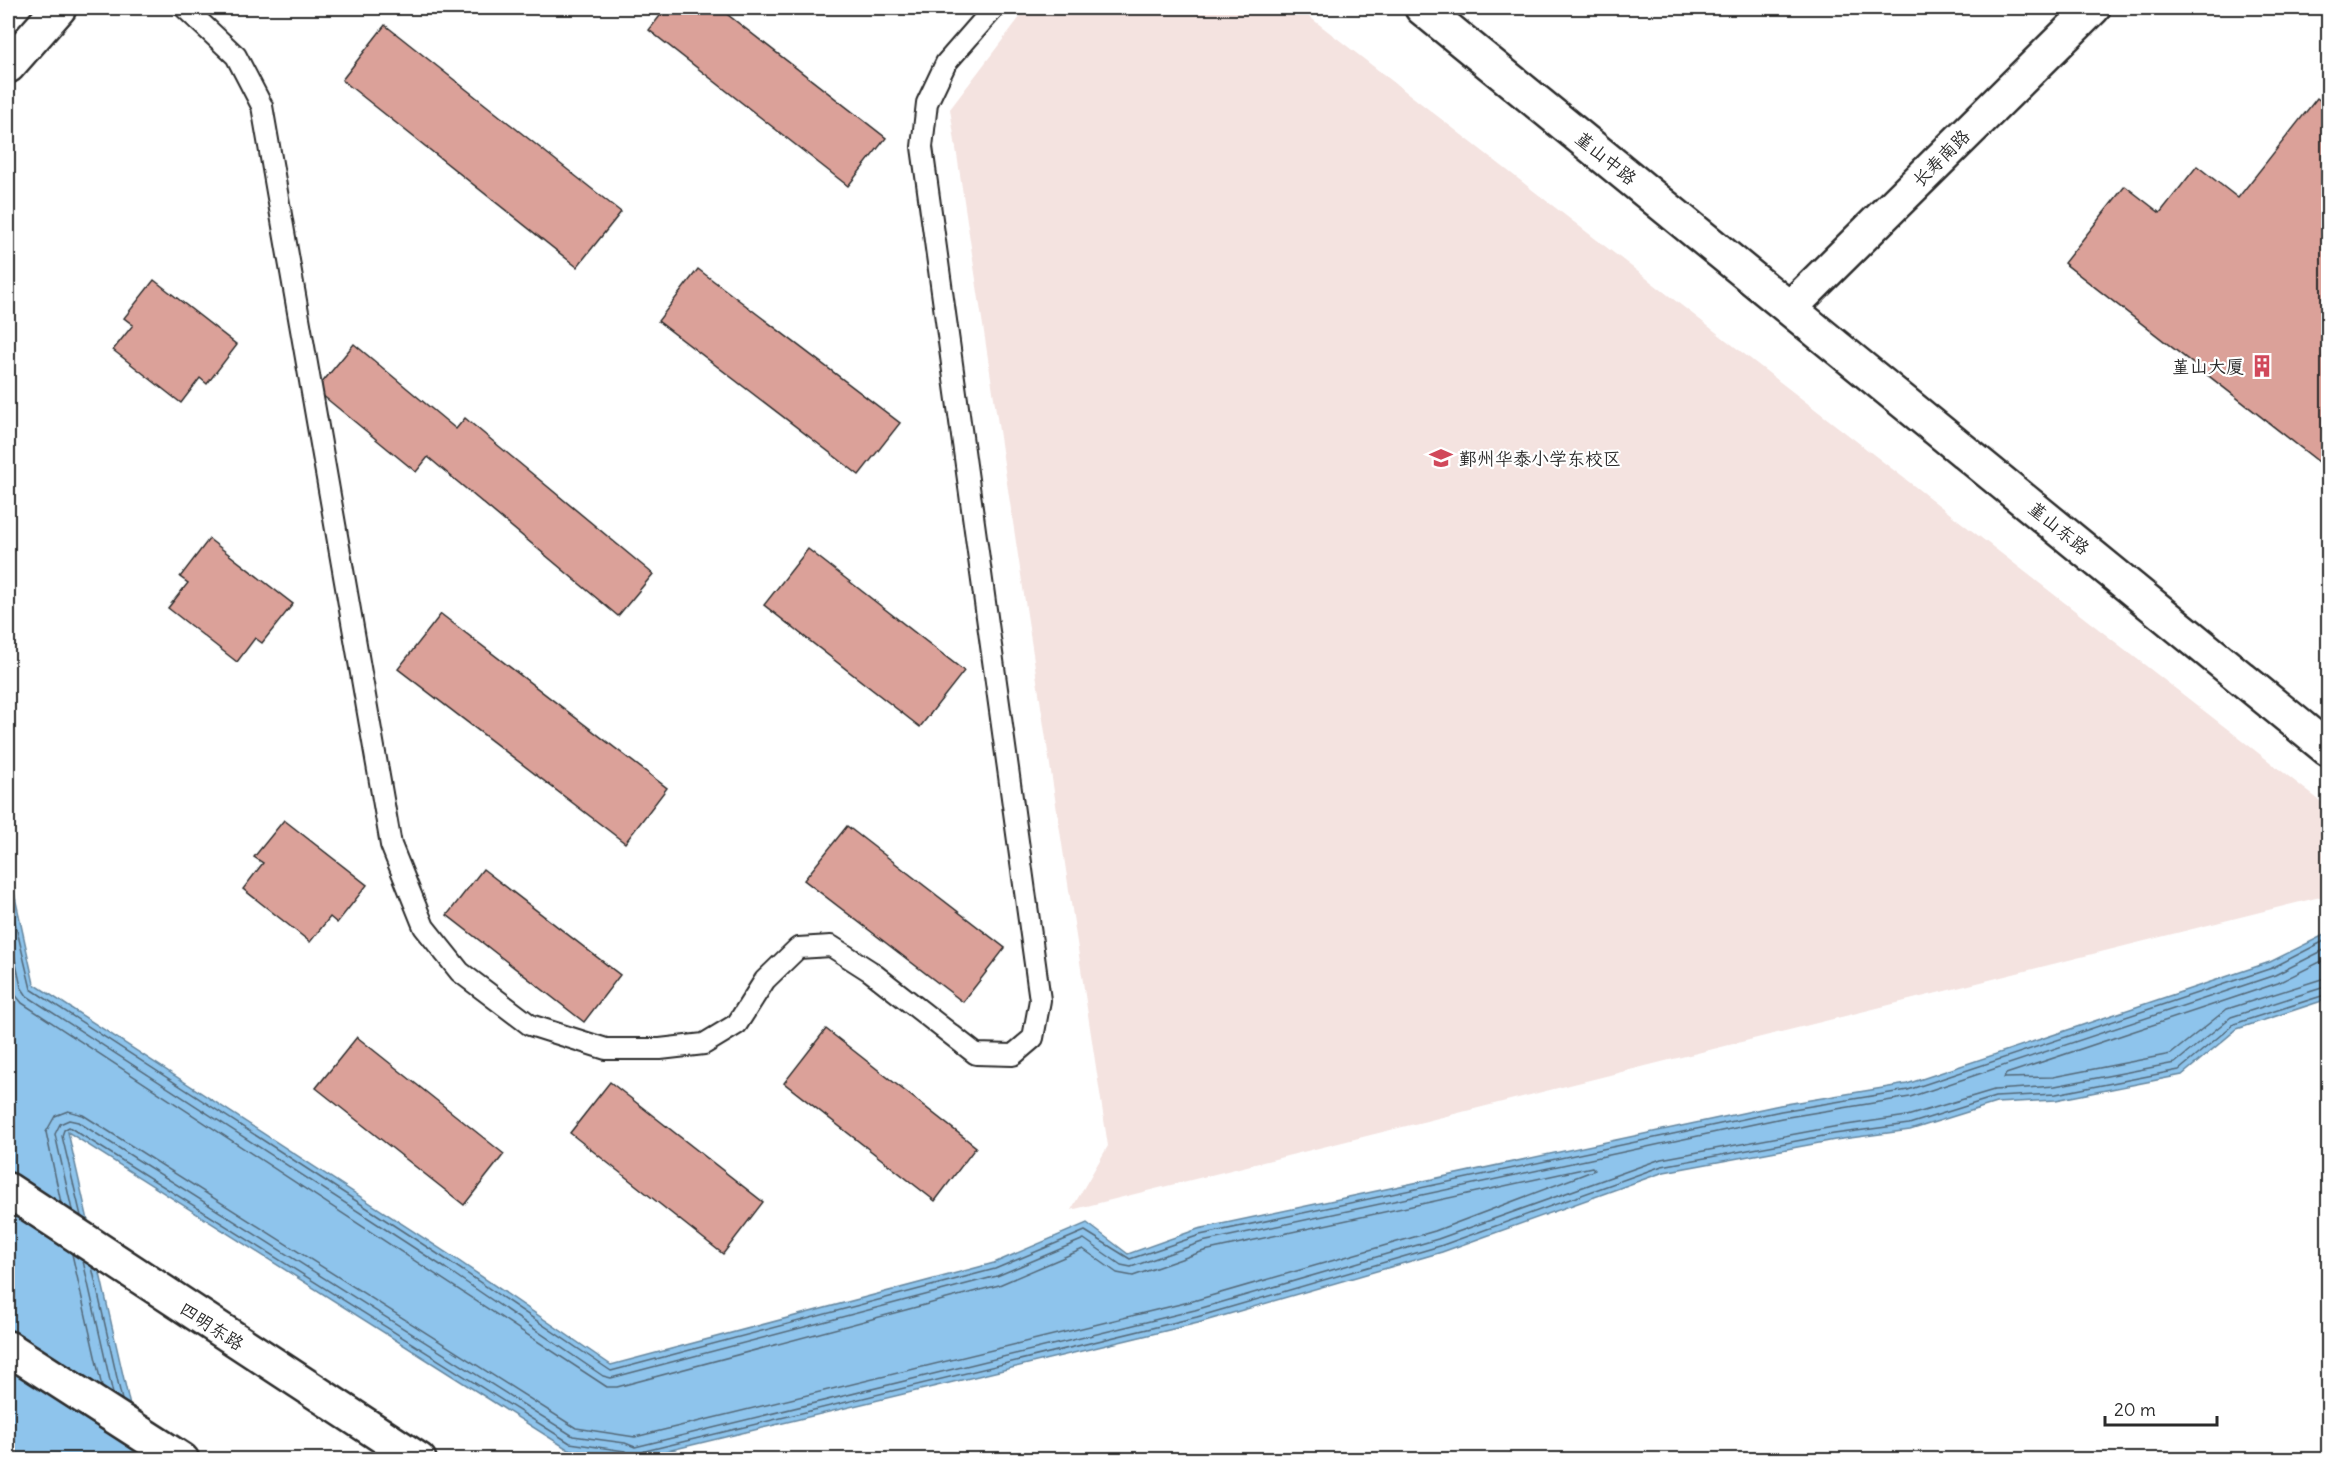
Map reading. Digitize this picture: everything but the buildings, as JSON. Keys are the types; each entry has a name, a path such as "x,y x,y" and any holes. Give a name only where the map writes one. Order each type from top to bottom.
{"street":[{"name":"堇山中路","path":"1422,8 1790,308"},
{"name":"长寿南路","path":"1790,308 2093,8"},
{"path":"8,66 57,10"},
{"name":"堇山东路","path":"1790,308 2328,749"},
{"name":"四明东路","path":"8,1190 128,1272 419,1460"},
{"path":"8,1348 182,1460"}],"lane":[{"path":"185,8 236,56 262,106 391,845 424,927 431,936 460,972 530,1025 606,1049 660,1049 704,1044 736,1024 765,980 798,948 831,946 870,971 976,1054 1013,1055 1033,1038 1040,1000 922,147 927,104 946,63 994,8"}],"shaded area":[{"name":"鄞州华泰小学东校区","path":"1027,8 1298,8 2328,807 2328,895 1071,1210 1108,1146 950,109"}],"water":[{"path":"8,865 34,984 453,1257 611,1365 994,1263 1087,1223 1128,1254 1198,1229 1780,1105 1907,1084 2270,962 2328,933 2328,999 2237,1029 2182,1075 2056,1100 1996,1103 1910,1130 1835,1140 1664,1172 1442,1252 1198,1323 638,1458 569,1450 68,1132 142,1459 8,1459"}],"place":[{"name":"堇山大厦","path":"2262,366"},
{"name":"鄞州华泰小学东校区","path":"1441,458"}]}
